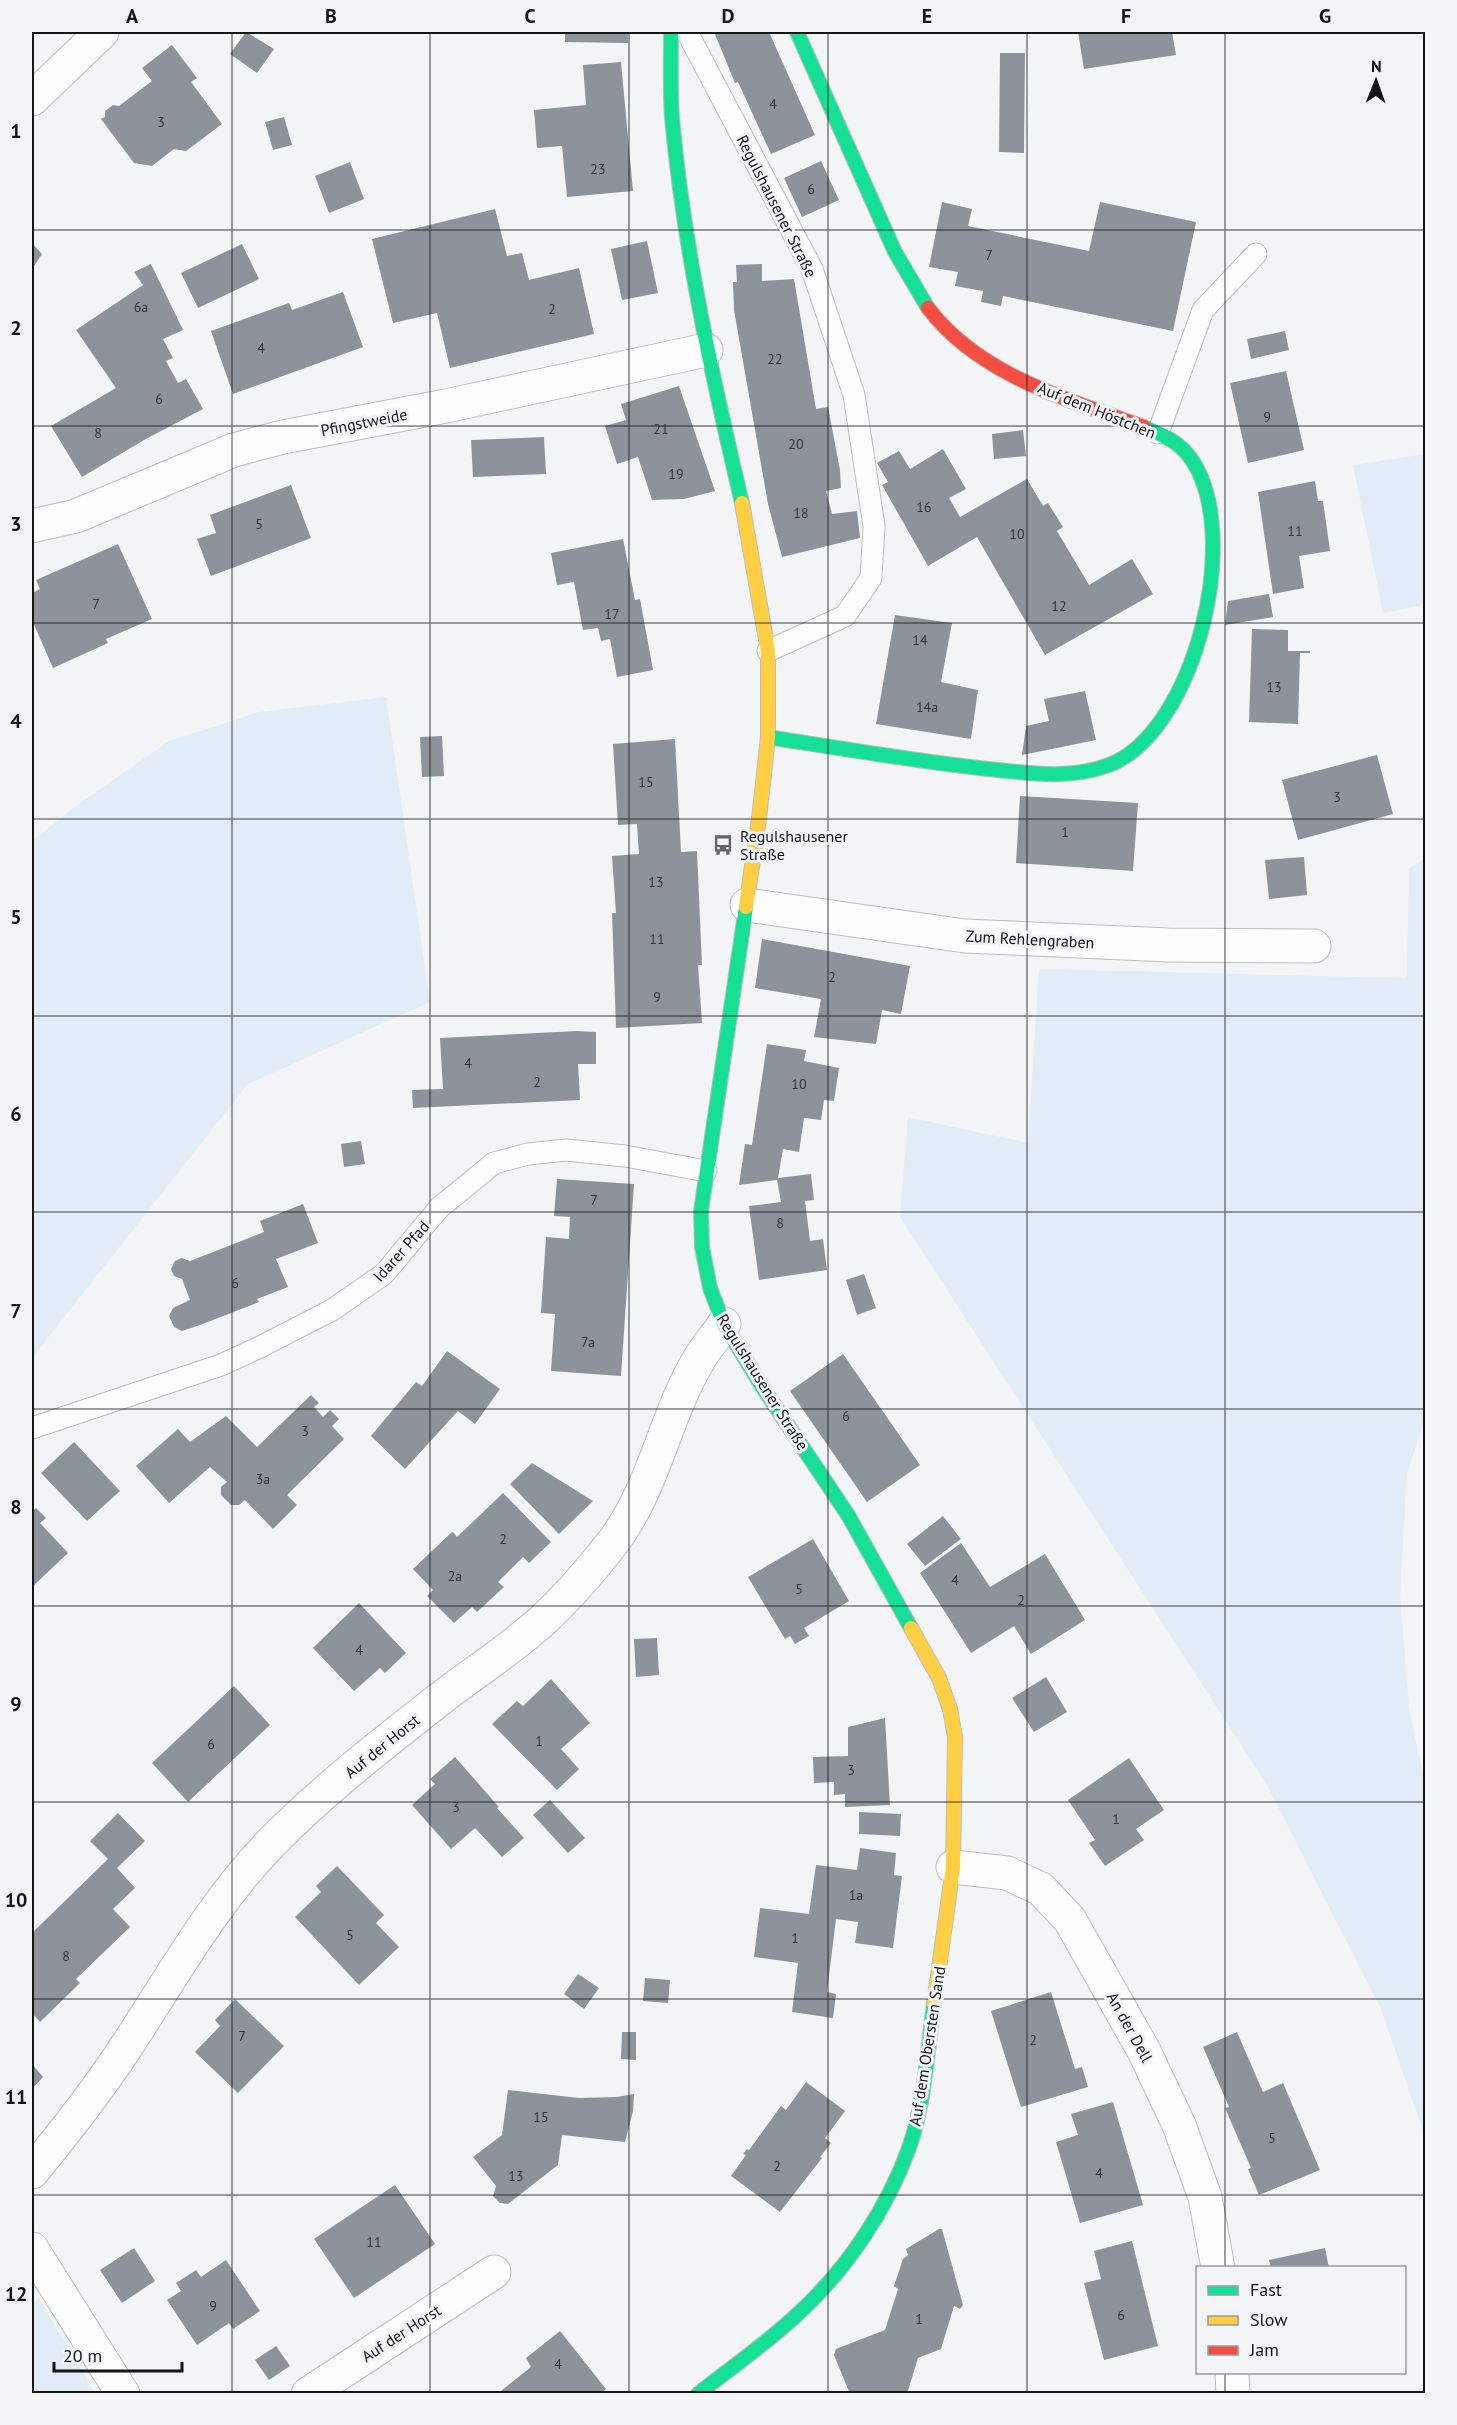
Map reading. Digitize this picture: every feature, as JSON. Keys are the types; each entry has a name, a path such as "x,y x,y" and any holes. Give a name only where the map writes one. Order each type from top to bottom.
{"street":[{"path":"32,99 102,32"},
{"name":"Regulshausener Straße","path":"671,32 672,117 684,212 706,350 748,530 768,651 768,737 747,905 706,1171 701,1211 702,1247 710,1288 724,1324 763,1388 848,1515 939,1678 950,1709 956,1737 953,1867"},
{"name":"Auf dem Höstchen","path":"768,737 932,763 1052,775 1088,771 1122,758 1148,735 1174,700 1196,652 1209,594 1212,561 1210,514 1203,481 1188,454 1158,433 1039,387 980,358 945,330 921,300 893,246 798,32"},
{"name":"Pfingstweide","path":"32,526 75,516 234,450 283,437 446,406 706,350"},
{"name":"Zum Rehlengraben","path":"747,905 965,936 1168,945 1314,946"},
{"name":"Auf der Horst","path":"32,2172 64,2133 125,2048 185,1951 230,1891 269,1845 376,1749 542,1621 585,1577 615,1539 639,1498 691,1375 701,1356 724,1324"},
{"name":"An der Dell","path":"953,1867 1007,1873 1041,1888 1070,1920 1144,2051 1179,2125 1205,2197 1218,2266"},
{"name":"Auf dem Obersten Sand","path":"698,2394 800,2312 831,2280 861,2240 891,2189 909,2147 922,2091 953,1867"},
{"path":"39,2250 123,2394"},
{"name":"Auf der Horst","path":"308,2394 494,2272"},
{"path":"1232,2374 1233,2394"}],"lane":[{"name":"Regulshausener Straße","path":"687,32 812,269 854,394 874,526 871,578 845,616 768,651"},
{"path":"1158,433 1203,310 1256,254"},
{"name":"Idarer Pfad","path":"32,1428 221,1365 332,1310 384,1274 439,1208 494,1163 528,1154 566,1150 625,1156 706,1171"}],"shaded area":[{"path":"1425,454 1425,605 1383,613 1353,465"},
{"path":"386,697 430,1002 248,1084 32,1358 32,841 76,806 169,741 259,712"},
{"path":"1425,858 1426,1417 1407,1473 1400,1594 1409,1709 1426,1787 1425,2137 1381,2009 1267,1785 900,1217 908,1117 1028,1143 1039,969 1407,978 1409,869"},
{"path":"39,2298 95,2393 32,2393 32,2303"}],"building":[{"path":"246,32 274,49 257,73 230,54"},
{"path":"565,32 628,32 628,43 565,42"},
{"path":"714,32 769,32 815,135 771,154 738,82 735,83"},
{"path":"1078,32 1172,32 1176,55 1084,69"},
{"path":"172,45 197,78 191,82 222,124 186,151 174,149 152,166 134,163 101,119 105,117 105,111 113,105 119,106 152,81 142,68"},
{"path":"1000,53 1025,53 1024,153 999,152"},
{"path":"621,62 633,191 567,197 562,146 537,148 534,110 586,105 583,65"},
{"path":"284,117 292,145 273,150 265,122"},
{"path":"821,161 839,200 802,217 784,178"},
{"path":"350,162 364,199 329,213 315,176"},
{"path":"942,202 972,209 968,226 1089,251 1100,202 1196,222 1173,331 1003,296 1001,306 981,302 983,291 955,286 958,272 929,267"},
{"path":"495,209 507,256 522,253 529,280 579,268 594,334 450,368 437,313 393,323 372,239"},
{"path":"647,241 658,293 622,300 611,249"},
{"path":"32,243 42,254 32,269"},
{"path":"242,244 259,279 198,308 181,273"},
{"path":"151,264 183,330 163,339 173,358 166,361 178,383 186,379 203,409 144,440 82,477 51,426 116,388 76,330 143,285 134,272"},
{"path":"762,264 762,281 794,279 816,409 828,407 840,470 841,488 826,491 832,514 857,511 860,538 782,557 768,504 734,310 733,282 737,282 736,265"},
{"path":"343,292 363,347 233,394 211,331 289,303 292,310"},
{"path":"1285,331 1289,350 1251,359 1247,339"},
{"path":"1286,371 1304,450 1248,463 1230,383"},
{"path":"679,386 715,491 684,499 652,500 638,457 617,464 605,426 626,420 621,404"},
{"path":"1023,430 1026,456 994,459 992,434"},
{"path":"544,437 546,474 473,477 471,440"},
{"path":"943,449 966,489 949,498 960,517 1027,479 1043,506 1048,503 1063,527 1057,531 1089,585 1132,559 1153,594 1045,655 977,537 928,566 882,485 888,482 877,463 899,451 910,469"},
{"path":"1315,481 1318,501 1323,501 1330,551 1299,556 1304,588 1273,594 1258,492"},
{"path":"291,485 311,538 211,576 197,539 216,533 210,515"},
{"path":"623,539 635,600 640,599 653,670 617,677 610,639 601,641 598,628 583,630 574,582 557,585 551,553"},
{"path":"118,544 152,619 106,639 108,643 53,668 32,620 32,593 40,589 36,580"},
{"path":"1269,594 1273,617 1225,625 1228,601"},
{"path":"895,615 952,623 941,682 978,690 971,739 876,724"},
{"path":"1252,629 1288,630 1288,651 1310,651 1310,653 1300,653 1298,724 1249,722"},
{"path":"1085,691 1096,740 1022,755 1026,726 1049,721 1044,699"},
{"path":"442,736 444,776 422,777 420,737"},
{"path":"675,739 681,852 697,851 702,965 698,965 702,1023 616,1028 612,913 616,913 612,856 639,854 637,824 618,825 613,744"},
{"path":"1377,755 1393,814 1298,840 1282,780"},
{"path":"1020,796 1138,803 1133,871 1016,863"},
{"path":"1304,857 1307,895 1269,899 1265,860"},
{"path":"762,939 910,966 901,1014 882,1010 876,1044 814,1037 821,999 755,988"},
{"path":"596,1032 596,1064 578,1064 580,1100 413,1108 412,1090 443,1089 440,1038"},
{"path":"767,1044 806,1050 804,1061 839,1068 834,1101 824,1100 821,1120 804,1118 799,1152 783,1149 778,1178 811,1174 814,1200 805,1201 810,1241 823,1239 827,1270 759,1280 749,1206 781,1202 777,1180 739,1185 745,1144 752,1145"},
{"path":"361,1141 365,1164 344,1167 341,1144"},
{"path":"557,1179 634,1184 621,1376 551,1371 555,1314 541,1313 546,1237 569,1239 570,1217 554,1216"},
{"path":"303,1204 318,1243 276,1259 288,1287 257,1299 259,1302 200,1325 182,1331 174,1327 169,1316 173,1308 190,1300 182,1279 174,1276 171,1269 175,1261 182,1258 190,1261 264,1232 260,1221"},
{"path":"864,1274 876,1308 857,1315 846,1280"},
{"path":"447,1351 500,1389 475,1424 458,1411 405,1469 371,1436 416,1382 422,1386"},
{"path":"843,1354 920,1465 867,1502 790,1391"},
{"path":"311,1395 319,1403 314,1407 323,1417 330,1410 339,1419 332,1426 344,1439 287,1495 297,1505 273,1529 245,1500 239,1505 231,1505 221,1495 221,1487 227,1482 210,1467 169,1503 136,1466 178,1429 190,1442 226,1416 257,1447"},
{"path":"74,1442 120,1491 87,1521 41,1473"},
{"path":"532,1463 593,1501 559,1534 510,1484"},
{"path":"503,1493 551,1542 529,1563 523,1557 498,1582 504,1587 477,1612 472,1607 454,1623 427,1596 433,1590 413,1569 451,1533 453,1532 457,1537"},
{"path":"36,1508 46,1518 40,1523 68,1553 32,1587 32,1512"},
{"path":"943,1516 961,1539 925,1566 907,1544"},
{"path":"813,1539 849,1601 804,1628 809,1636 795,1644 790,1636 785,1639 748,1577"},
{"path":"961,1543 990,1587 1045,1554 1085,1620 1031,1654 1014,1626 971,1653 920,1573"},
{"path":"359,1603 406,1653 385,1673 380,1668 354,1691 313,1648"},
{"path":"657,1638 659,1675 636,1677 634,1639"},
{"path":"1046,1677 1067,1712 1034,1732 1012,1698"},
{"path":"551,1679 590,1723 561,1749 579,1769 557,1790 492,1724 517,1701 523,1706"},
{"path":"234,1686 270,1725 188,1802 152,1763"},
{"path":"885,1718 890,1805 845,1807 845,1794 834,1795 834,1782 814,1783 813,1757 848,1756 848,1727"},
{"path":"455,1757 524,1838 502,1857 475,1828 451,1849 412,1805 435,1784 430,1779"},
{"path":"1129,1758 1164,1810 1136,1829 1144,1840 1105,1866 1089,1843 1095,1840 1068,1800"},
{"path":"550,1800 585,1838 568,1853 533,1815"},
{"path":"859,1812 901,1814 900,1836 859,1834"},
{"path":"118,1813 145,1841 117,1868 135,1888 113,1909 130,1927 76,1979 80,1983 40,2022 32,2013 32,1933 108,1859 90,1841"},
{"path":"860,1848 896,1853 894,1875 902,1876 893,1948 855,1943 858,1922 836,1919 827,1992 836,1994 833,2018 792,2012 798,1963 754,1957 760,1908 809,1914 816,1865 857,1870"},
{"path":"337,1866 384,1915 376,1923 399,1947 359,1985 295,1917 321,1892 316,1886"},
{"path":"578,1974 599,1988 584,2009 564,1994"},
{"path":"645,1978 670,1980 668,2003 643,2001"},
{"path":"1051,1992 1075,2069 1082,2067 1088,2087 1021,2107 991,2011"},
{"path":"235,1999 284,2046 238,2093 195,2052 220,2026 215,2020"},
{"path":"622,2032 636,2032 636,2060 621,2059"},
{"path":"1237,2032 1263,2092 1283,2083 1320,2170 1259,2195 1248,2169 1251,2168 1225,2108 1229,2107 1203,2047"},
{"path":"32,2064 43,2077 32,2089"},
{"path":"806,2082 845,2111 825,2138 831,2143 820,2157 822,2158 780,2212 731,2176 746,2155 743,2154 747,2149 749,2150 781,2106 786,2110"},
{"path":"508,2090 579,2098 634,2094 633,2111 625,2142 562,2135 558,2165 508,2204 500,2203 493,2196 496,2186 473,2157 502,2135"},
{"path":"1113,2102 1143,2205 1080,2223 1056,2142 1078,2135 1071,2114"},
{"path":"395,2185 435,2244 354,2298 314,2239"},
{"path":"942,2229 963,2305 960,2309 954,2306 941,2349 918,2358 907,2394 850,2394 834,2355 836,2349 885,2330 898,2289 894,2286 903,2259 908,2255 906,2249"},
{"path":"1132,2241 1158,2346 1104,2360 1084,2283 1101,2279 1094,2251"},
{"path":"134,2248 155,2281 122,2303 100,2270"},
{"path":"1325,2248 1329,2266 1270,2266 1269,2260"},
{"path":"226,2260 260,2311 233,2329 229,2323 197,2345 167,2300 181,2291 176,2283 196,2270 201,2277"},
{"path":"560,2331 606,2389 600,2394 497,2394 531,2367 526,2358"},
{"path":"276,2346 290,2366 269,2380 255,2360"}],"traffic: fast":[{"path":"671,32 672,118 684,216 710,360 742,503"},
{"path":"797,32 895,252 928,308"},
{"path":"768,737 926,761 1044,774 1093,770 1109,765 1140,745 1166,713 1187,672 1203,626 1211,577 1212,530 1205,489 1189,456 1174,442 1144,427"},
{"path":"746,907 701,1211 702,1247 710,1288 724,1324 763,1388 848,1515 911,1628"},
{"path":"698,2394 751,2354 801,2311 835,2276 878,2215 900,2171 919,2113 934,2004"}],"traffic: slow":[{"path":"742,503 768,651 768,737 746,907"},
{"path":"911,1628 939,1678 950,1709 955,1737 953,1867 934,2004"}],"traffic: jam":[{"path":"928,308 949,331 973,351 999,368 1056,395 1144,427"}],"place":[{"name":"Regulshausener Straße","path":"723,845"}]}
